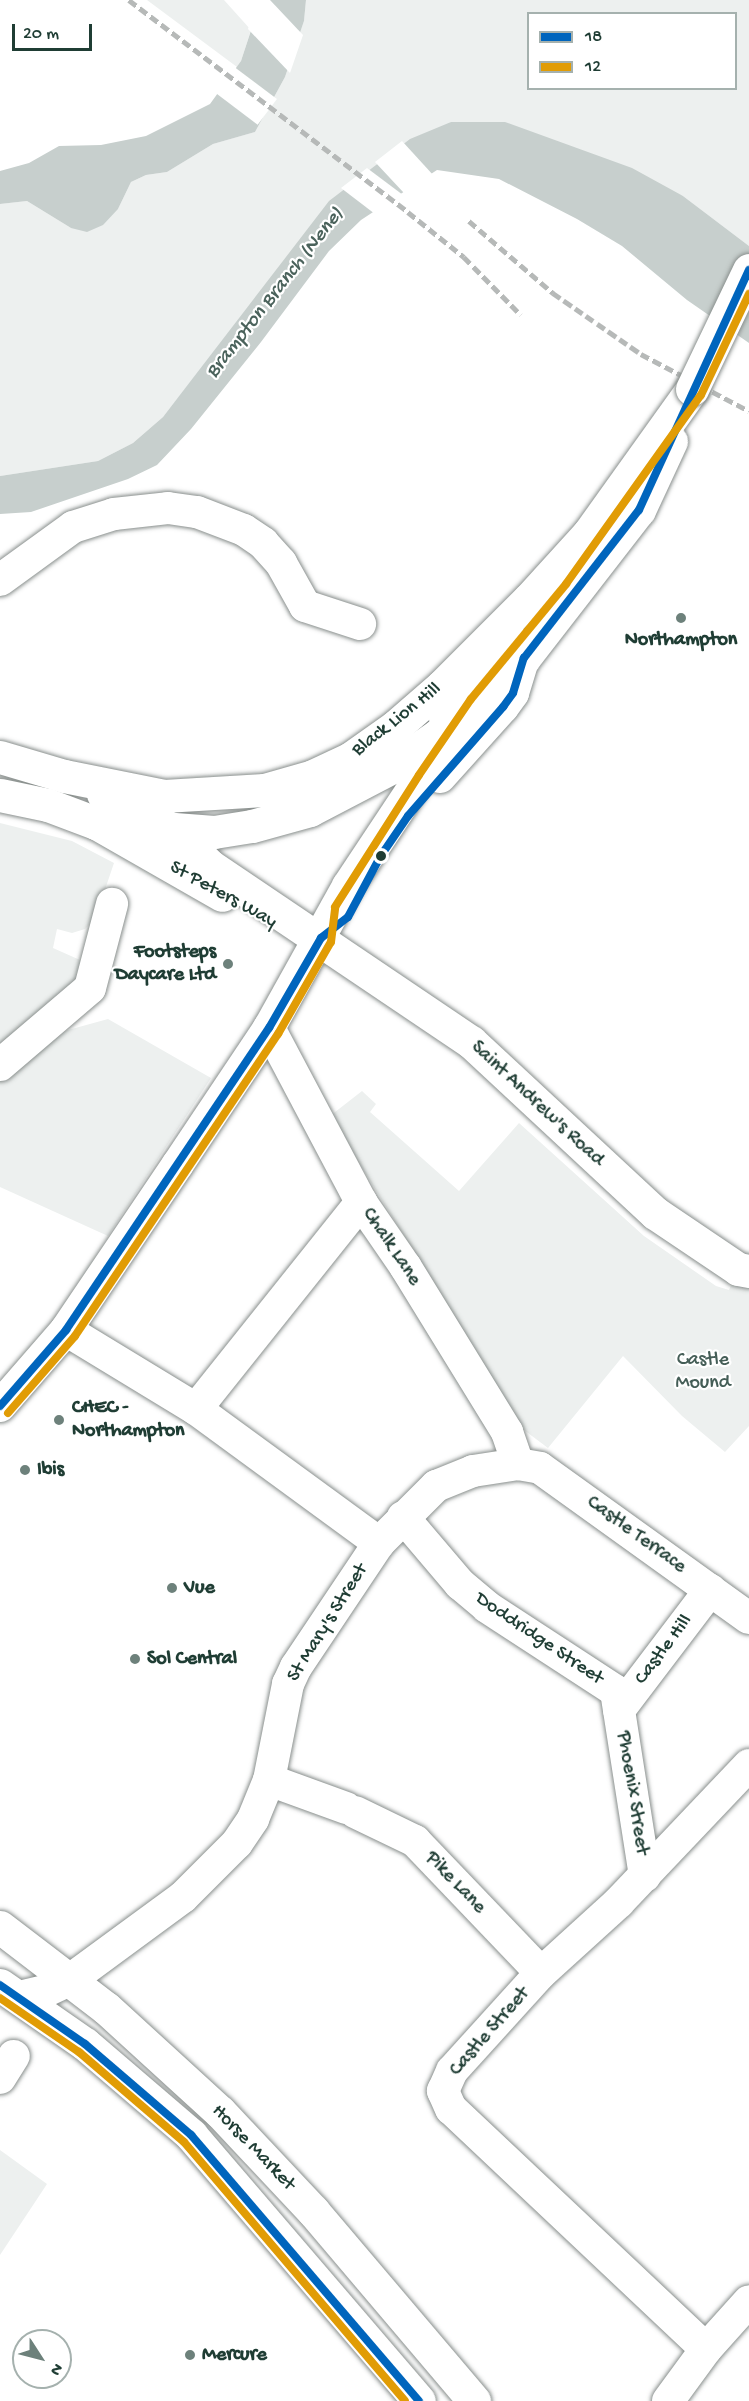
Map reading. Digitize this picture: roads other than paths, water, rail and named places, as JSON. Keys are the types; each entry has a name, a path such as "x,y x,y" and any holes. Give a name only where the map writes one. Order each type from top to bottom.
{"main road":[{"path":"627,502 658,475 692,389 749,270"},
{"name":"Black Lion Hill","path":"78,778 164,796 214,795 264,790 322,771 351,758 396,726 442,686 590,533 627,502"},
{"name":"Black Lion Hill","path":"175,831 214,832 290,817 348,792 428,742 462,715 524,658 627,502"},
{"name":"St Peters Way","path":"0,757 78,778 175,831 210,866 321,938"},
{"name":"St Peters Way","path":"0,795 48,805 96,823 207,885 264,923 321,938"},
{"name":"St Peters Way","path":"96,823 175,831"},
{"name":"Saint Andrew's Road","path":"321,938 471,1042 655,1213 729,1264 749,1271"},
{"name":"Horse Market","path":"0,1927 130,2029 220,2112 313,2211 474,2401"},
{"path":"70,1980 125,2079"},
{"name":"Horse Market","path":"9,1991 125,2079 191,2135 420,2401"}],"street":[{"path":"0,580 73,527 114,514 168,508 196,512 244,530 263,543 281,563 305,606 360,624"},
{"name":"Black Lion Hill","path":"321,938 325,903 428,742 590,533"},
{"name":"Black Lion Hill","path":"321,938 348,917 380,857 408,816 503,707 513,693 524,658"},
{"name":"Black Lion Hill","path":"0,1406 66,1330 269,1028 348,886 462,715"},
{"path":"0,1065 90,988 112,904"},
{"name":"Chalk Lane","path":"269,1028 361,1202 405,1266 507,1432 518,1464"},
{"path":"196,1410 361,1202"},
{"path":"66,1330 196,1410 379,1543"},
{"name":"St Mary's Street","path":"9,1991 46,1991 70,1980 183,1897 222,1861 253,1819 269,1780 288,1684 379,1543 436,1486 473,1471 518,1464"},
{"name":"Castle Terrace","path":"518,1464 540,1468 558,1477 749,1617"},
{"name":"Doddridge Street","path":"404,1517 460,1584 487,1608 616,1691 619,1710"},
{"name":"Castle Hill","path":"619,1710 710,1590"},
{"name":"Phoenix Street","path":"619,1710 645,1876"},
{"name":"Castle Street","path":"706,2349 451,2109 443,2091 452,2071 541,1973 645,1876 749,1765"},
{"name":"Pike Lane","path":"269,1780 350,1810 414,1841 541,1973"},
{"path":"668,2401 706,2349 749,2301"}],"water":[{"path":"261,0 306,0 304,21 285,77 255,132 213,144 167,172 146,175 131,182 118,209 103,225 87,232 71,228 27,201 0,204 0,171 29,163 59,146 101,145 146,136 210,104 241,61"},
{"name":"Brampton Branch (Nene)","path":"451,122 505,122 632,168 683,196 749,246 749,343 687,300 622,246 577,219 499,179 437,170 361,220 329,251 261,342 191,429 157,465 128,479 31,512 0,514 0,476 98,461 133,443 163,417 329,201 410,139"}],"railway":[{"path":"129,0 408,212 464,257 521,315"},
{"path":"469,221 553,293 641,354 749,411"}],"place":[{"name":"Northampton","path":"681,618"},
{"name":"Footsteps Daycare Ltd","path":"228,964"},
{"name":"CHEC - Northampton","path":"59,1420"},
{"name":"Ibis","path":"25,1470"},
{"name":"Vue","path":"172,1588"},
{"name":"Sol Central","path":"135,1659"},
{"name":"Mercure","path":"190,2355"}],"park label":[{"name":"Castle Mound","path":"703,1372"}]}
